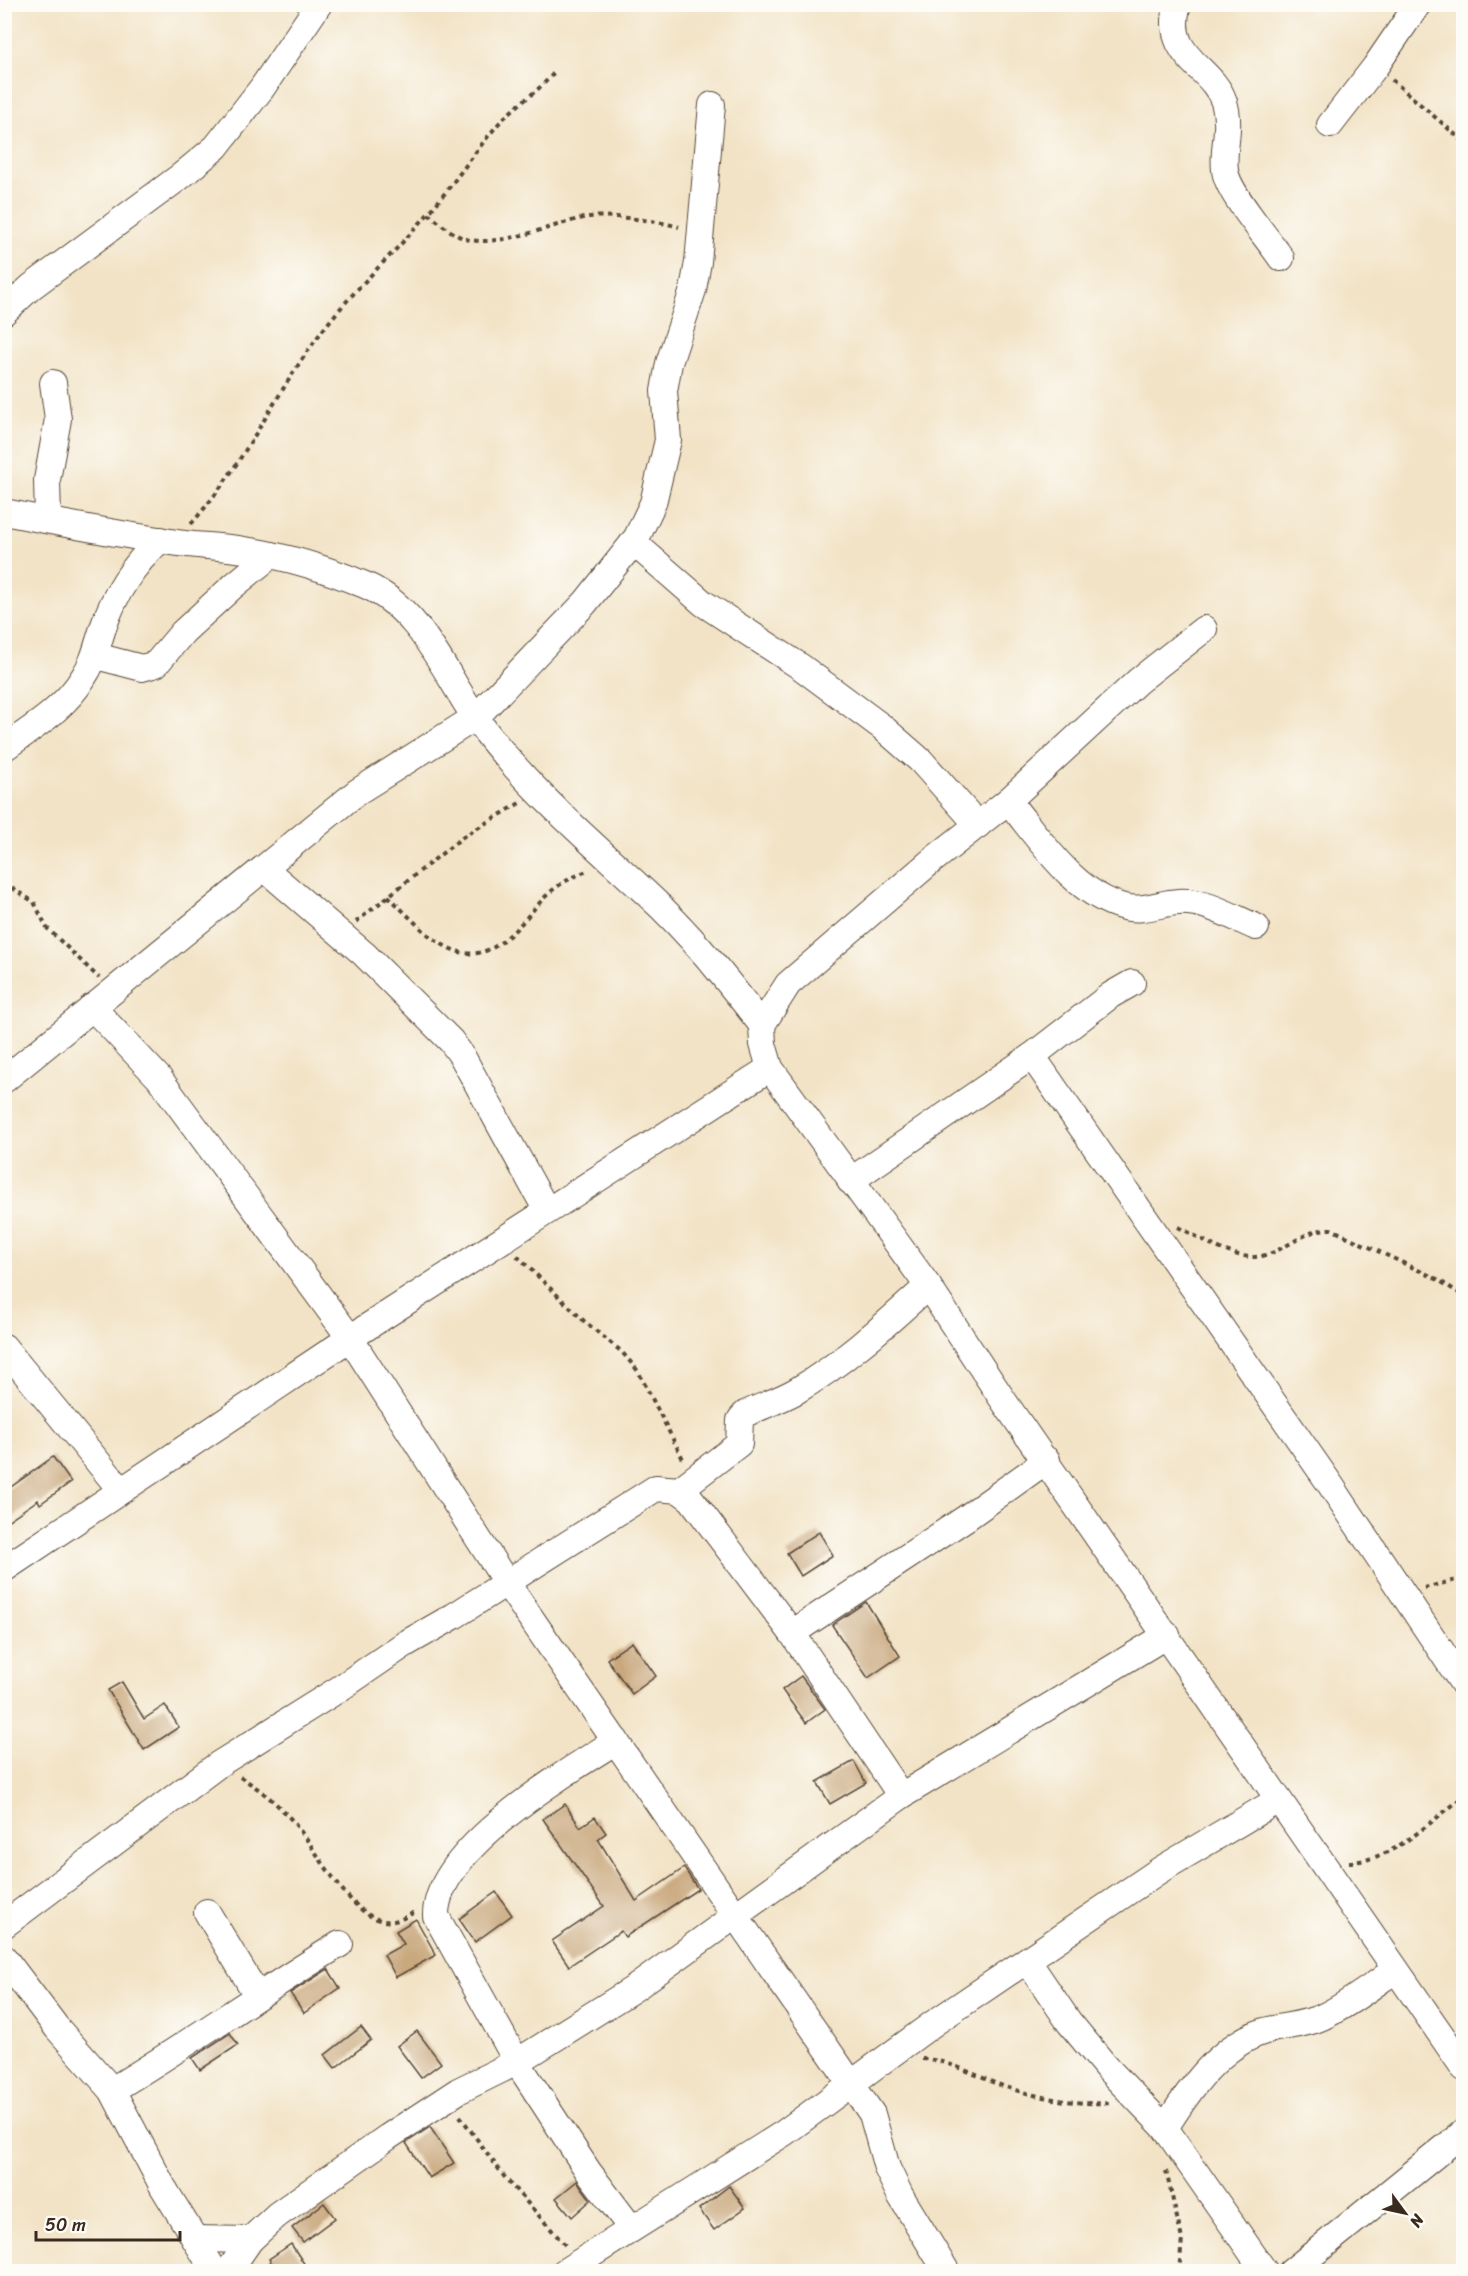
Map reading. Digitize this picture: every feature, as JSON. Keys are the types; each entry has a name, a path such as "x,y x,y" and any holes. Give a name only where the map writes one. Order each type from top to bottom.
{"street":[{"path":"4,312 31,287 216,147 262,88 319,4"},
{"path":"1178,4 1176,31 1184,55 1220,92 1225,104 1228,137 1224,169 1228,185 1281,258"},
{"path":"1330,125 1375,67 1418,4"},
{"path":"4,1080 357,792 476,717 585,603 633,542 653,503 668,440 664,391 669,363 693,290 702,236 712,105"},
{"path":"48,519 47,480 58,419 54,383"},
{"path":"4,512 117,534 242,549 271,555 367,586 402,610 424,636 476,717 539,792 609,861 648,894 701,949 762,1025"},
{"path":"4,748 60,706 82,681 96,656 102,629 118,591 136,563 167,541"},
{"path":"633,542 703,603 801,667 882,727 928,768 978,825"},
{"path":"96,656 142,668 156,664 183,632 231,586 271,555"},
{"path":"1204,629 1138,681 1008,801 929,863 788,984 762,1025 763,1044 770,1068 928,1287 1464,2068"},
{"path":"1008,801 1066,870 1101,899 1126,908 1143,909 1179,901 1202,904 1256,927"},
{"path":"265,869 341,934 434,1024 462,1056 547,1211"},
{"path":"850,1180 1032,1056 1111,995 1132,983"},
{"path":"92,1007 159,1078 350,1338 506,1582 872,2114 888,2168 900,2195 948,2271"},
{"path":"1032,1056 1330,1484 1464,1685"},
{"path":"4,1569 120,1489 350,1338 770,1068"},
{"path":"4,1925 219,1764 656,1488 686,1484 739,1444 740,1420 745,1414 796,1390 817,1376 887,1323 928,1287"},
{"path":"4,1347 120,1489"},
{"path":"792,1633 966,1518 1047,1460"},
{"path":"686,1484 691,1499 792,1633 902,1796"},
{"path":"228,2271 250,2240 277,2215 447,2098 517,2062 635,1988 902,1796 1167,1635"},
{"path":"616,1741 515,1808 485,1834 452,1873 436,1899 439,1925 517,2062 588,2171 631,2228"},
{"path":"572,2266 784,2133 1027,1960 1160,1870 1278,1800"},
{"path":"207,1912 256,1995"},
{"path":"112,2090 163,2059 256,1995 340,1944"},
{"path":"4,1958 57,2028 112,2090 195,2240 215,2271"},
{"path":"1027,1960 1069,2022 1107,2068 1165,2128 1265,2271"},
{"path":"1165,2128 1183,2099 1208,2068 1237,2044 1265,2031 1295,2027 1323,2016 1395,1970"},
{"path":"1292,2271 1464,2132"},
{"path":"195,2240 250,2240"}],"path":[{"path":"1375,67 1464,142"},
{"path":"167,541 224,485 284,384 327,324 428,214 472,154 517,104 540,90 556,70"},
{"path":"428,214 460,237 478,242 520,235 586,217 665,222 702,236"},
{"path":"341,934 465,836 539,792"},
{"path":"388,896 425,931 449,948 464,953 479,954 504,940 557,887 609,861"},
{"path":"4,883 34,902 47,928 113,991"},
{"path":"1173,1225 1243,1256 1262,1256 1316,1229 1331,1229 1436,1278 1464,1296"},
{"path":"501,1241 584,1321 622,1352 638,1371 686,1484"},
{"path":"1402,1593 1464,1578"},
{"path":"219,1764 274,1802 297,1827 350,1898 368,1914 378,1920 394,1923 436,1899"},
{"path":"1324,1863 1360,1862 1375,1858 1422,1829 1464,1797"},
{"path":"889,2058 929,2059 951,2065 1005,2087 1042,2097 1104,2104 1139,2102"},
{"path":"447,2098 572,2266"},
{"path":"1164,2163 1179,2218 1182,2239 1179,2271"}],"building":[{"path":"53,1457 71,1482 40,1504 38,1500 4,1523 4,1492"},
{"path":"819,1532 833,1555 801,1576 787,1553"},
{"path":"866,1602 900,1656 868,1678 832,1625"},
{"path":"632,1642 656,1676 632,1694 607,1659"},
{"path":"801,1676 825,1709 806,1723 782,1690"},
{"path":"122,1682 144,1719 165,1705 179,1727 144,1750 108,1690"},
{"path":"854,1761 866,1783 830,1804 817,1782"},
{"path":"565,1804 580,1827 595,1817 606,1833 598,1839 636,1901 684,1868 698,1889 625,1937 621,1931 569,1966 552,1941 604,1906 543,1819"},
{"path":"496,1892 512,1915 475,1942 459,1919"},
{"path":"416,1919 436,1955 396,1977 384,1955 404,1944 396,1931"},
{"path":"328,1969 340,1988 304,2013 290,1993"},
{"path":"361,2027 371,2040 335,2068 325,2055"},
{"path":"417,2031 441,2063 421,2078 397,2046"},
{"path":"230,2033 238,2045 200,2070 192,2058"},
{"path":"430,2127 454,2163 429,2178 406,2143"},
{"path":"577,2181 591,2200 572,2217 556,2198"},
{"path":"729,2186 745,2208 714,2230 699,2209"},
{"path":"324,2203 335,2218 303,2242 292,2228"},
{"path":"291,2244 309,2271 277,2271 269,2259"}]}
